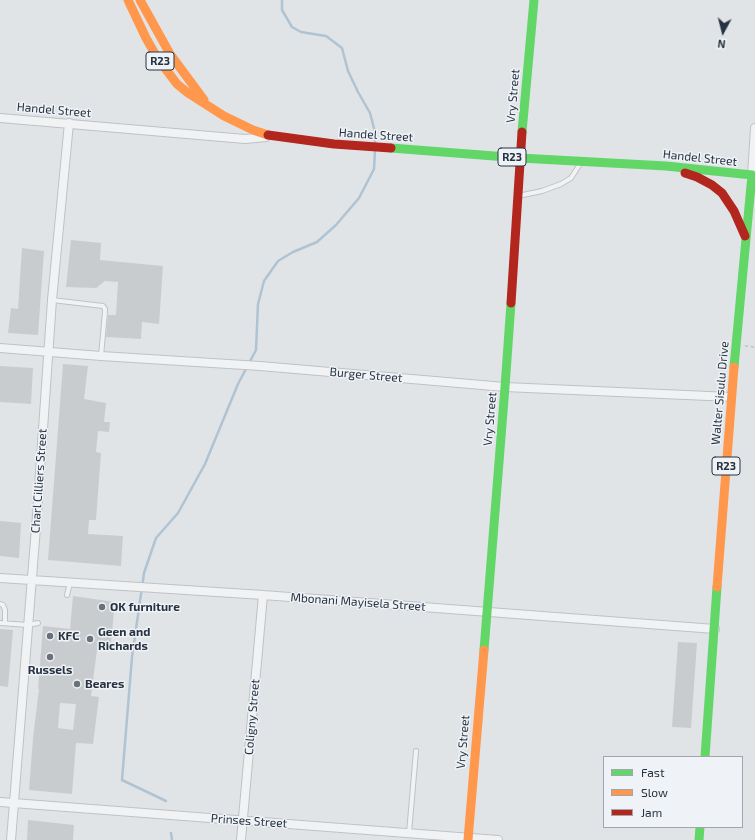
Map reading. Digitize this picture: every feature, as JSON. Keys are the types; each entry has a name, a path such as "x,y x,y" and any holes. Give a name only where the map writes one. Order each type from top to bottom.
{"main road":[{"name":"R23","path":"128,0 158,59 168,73 188,93 236,122 253,130 272,136"},
{"name":"R23","path":"140,0 170,54 210,107"},
{"name":"Vry Street","path":"468,839 505,387 520,158 534,0"},
{"name":"Handel Street","path":"272,136 334,144 580,162 666,166 752,175"},
{"path":"666,166 697,177 712,185 722,193 742,226 746,240"},
{"name":"Walter Sisulu Drive","path":"706,756 731,397 752,175"},
{"path":"699,840 700,828"}],"street":[{"name":"Handel Street","path":"0,118 245,139 272,136"},
{"name":"Charl Cilliers Street","path":"11,840 32,580 52,300 70,123"},
{"name":"Walter Sisulu Drive","path":"752,175 755,128"},
{"name":"Burger Street","path":"0,348 260,366 505,387 731,397"},
{"name":"Mbonani Mayisela Street","path":"0,578 263,595 715,629"},
{"name":"Coligny Street","path":"241,840 263,595"},
{"name":"Prinses Street","path":"0,802 409,833 468,839 498,840"}],"lane":[{"path":"518,196 542,191 561,184 574,175 580,162"},
{"path":"52,300 103,306 105,308 101,356"},
{"path":"67,595 70,583"},
{"path":"0,604 3,605 5,610 2,623 28,625 38,623"},
{"path":"409,833 416,751"}],"path":[{"path":"750,347 755,347"}],"building":[{"path":"71,240 101,243 100,260 163,266 159,324 142,322 141,339 106,337 108,315 116,315 118,282 105,281 96,288 66,287"},
{"path":"22,248 44,251 38,335 8,333 11,308 18,309"},
{"path":"63,364 88,366 84,399 106,403 104,422 110,422 109,432 98,431 96,452 101,453 96,520 89,520 88,534 123,536 121,566 48,560"},
{"path":"0,366 33,368 31,404 0,402"},
{"path":"0,521 21,523 19,558 0,556"},
{"path":"73,596 115,602 110,651 97,650 91,696 99,697 93,744 76,743 72,794 29,790 39,689 43,626 70,629","holes":["60,703 76,704 73,730 58,728"]},
{"path":"0,629 13,630 8,687 0,686"},
{"path":"678,642 697,643 691,728 672,727"},
{"path":"28,820 74,825 73,840 27,840"}],"waterway":[{"path":"282,0 282,10 292,27 301,32 326,36 342,48 348,71 370,113 375,132 375,143"},
{"path":"166,801 122,780 132,657 144,573 156,538 178,513 205,464 238,384 256,350 258,304 264,281 278,261 293,252 317,242 336,225 359,198 374,169 375,150"},
{"path":"171,833 172,840"}],"traffic: fast":[{"path":"522,132 534,0"},
{"path":"391,148 520,158 666,166 752,175 734,367"},
{"path":"484,650 511,303"},
{"path":"705,756 717,587"},
{"path":"699,840 700,828"}],"traffic: slow":[{"path":"128,0 158,59 177,84 188,93 224,116 253,130 268,135"},
{"path":"140,0 170,54 204,100"},
{"path":"717,587 734,367"},
{"path":"468,840 484,650"}],"traffic: jam":[{"path":"511,303 522,132"},
{"path":"268,135 334,144 391,148"},
{"path":"685,173 697,177 712,185 722,193 734,211 745,236"}],"place":[{"name":"OK furniture","path":"102,607"},
{"name":"KFC","path":"50,636"},
{"name":"Geen and Richards","path":"90,639"},
{"name":"Russels","path":"50,657"},
{"name":"Beares","path":"77,684"}]}
